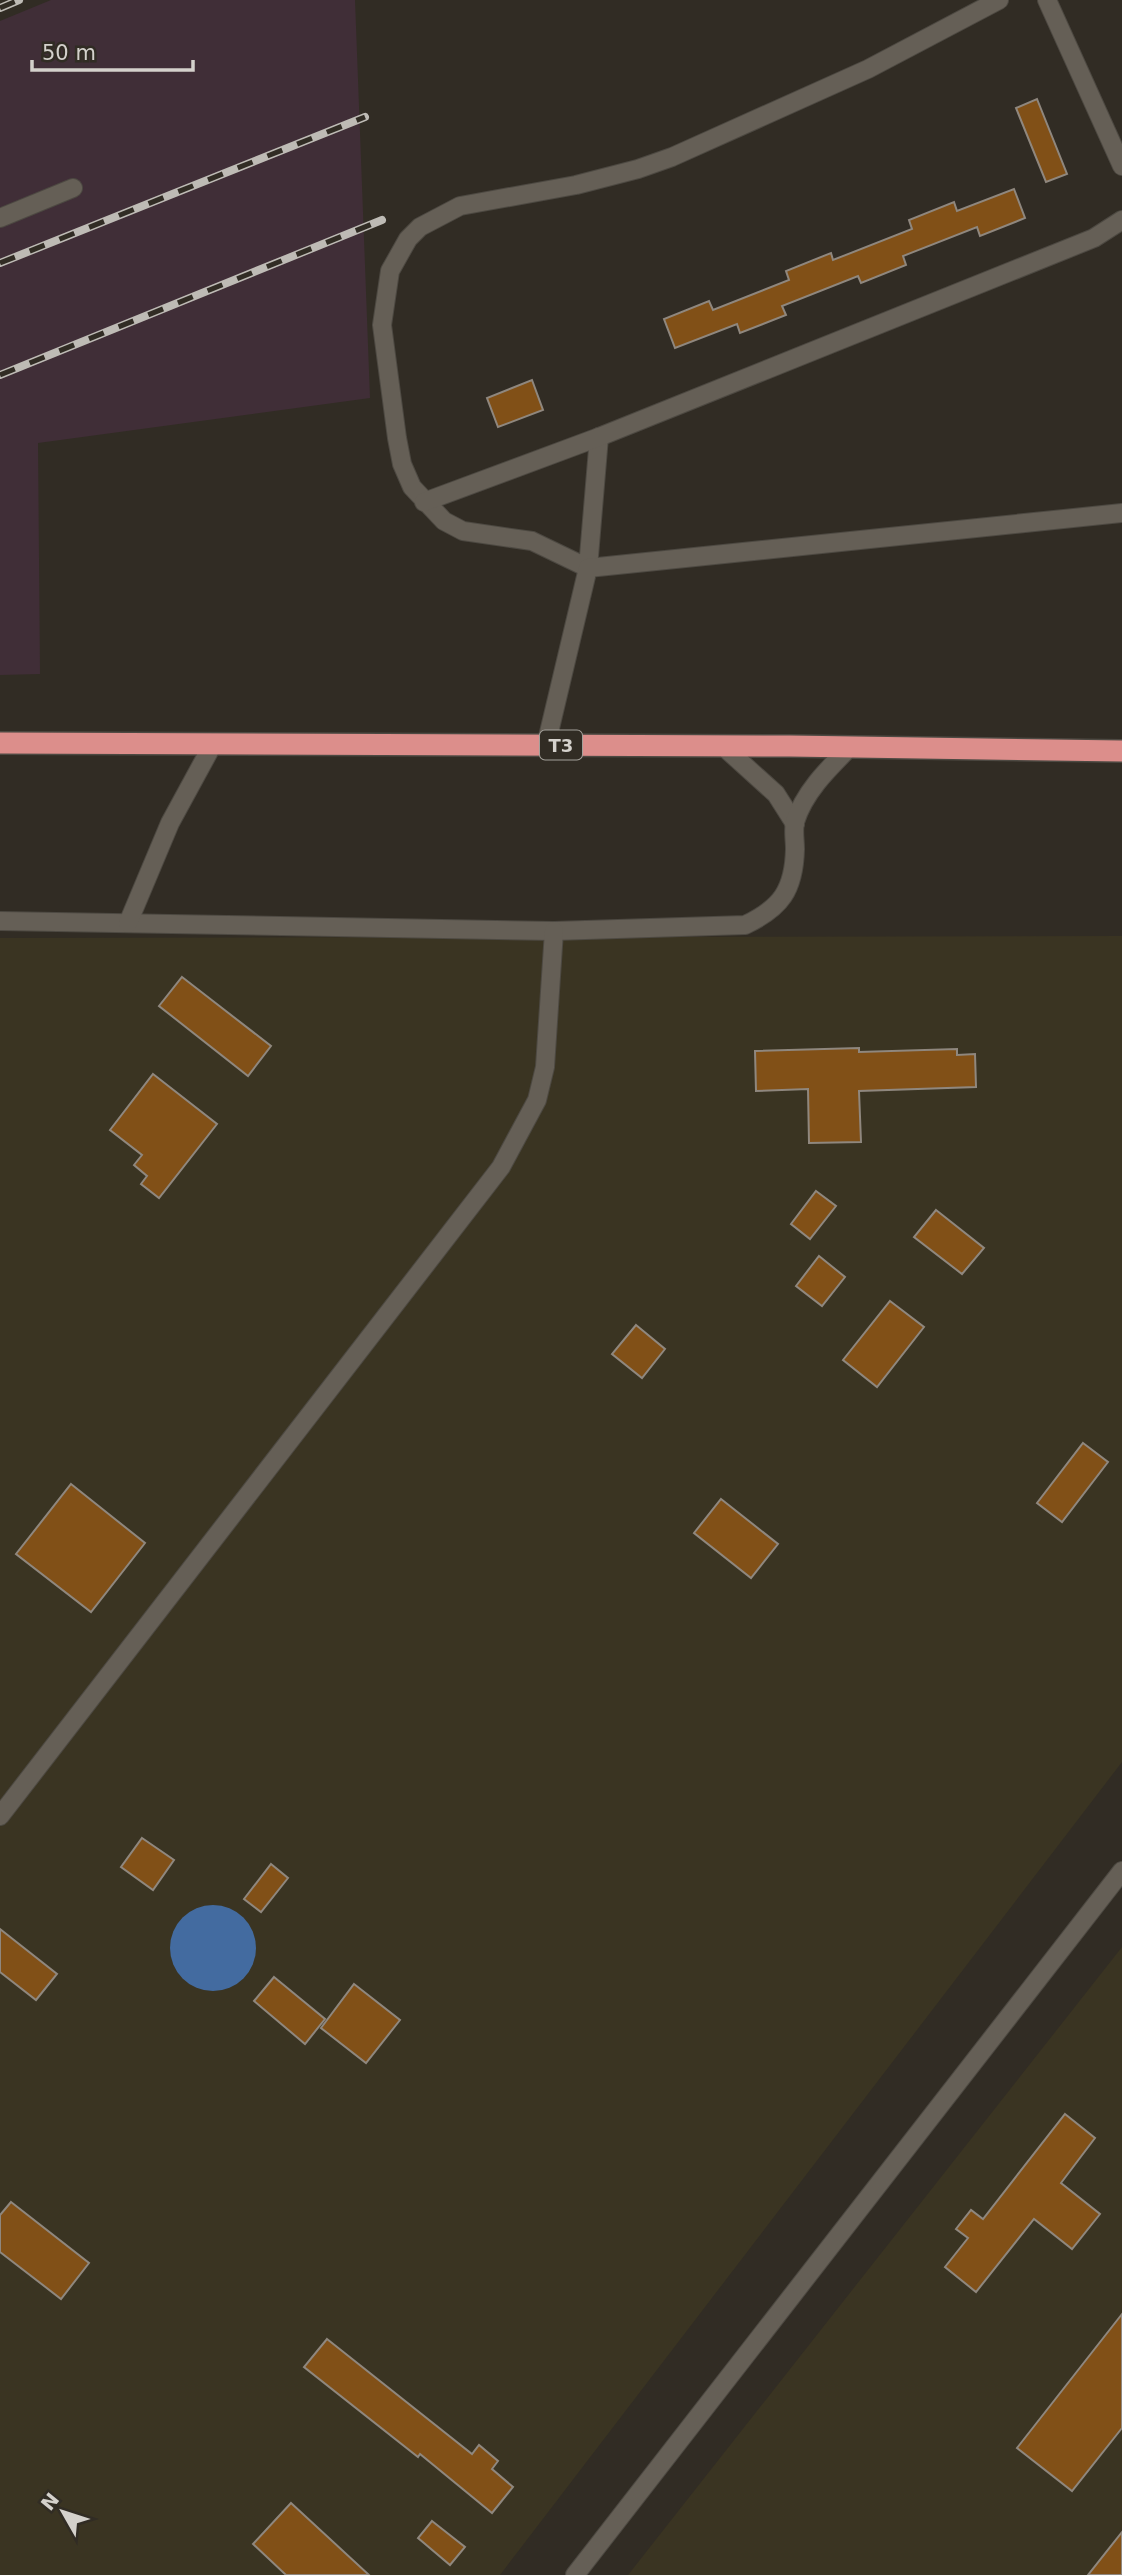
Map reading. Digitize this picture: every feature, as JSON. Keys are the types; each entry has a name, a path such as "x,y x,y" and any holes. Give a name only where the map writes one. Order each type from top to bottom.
{"highway":[{"name":"T3","path":"0,743 1122,751"}],"street":[{"path":"999,0 868,69 672,157 576,185 460,206 420,228 408,239 390,271 382,325 386,369 402,464 424,502 444,521 463,531 532,541 589,568 1122,513"},
{"path":"1047,0 1122,166"},
{"path":"0,218 73,188"},
{"path":"424,502 599,437 1094,238 1122,220"},
{"path":"545,745 589,568 599,437"},
{"path":"128,923 175,814 213,744"},
{"path":"724,747 776,794 795,824"},
{"path":"0,921 554,931 745,925 768,914 783,898 792,878 795,824 819,779 850,747"},
{"path":"0,1816 501,1167 537,1100 545,1067 554,931"},
{"path":"575,2575 1122,1871"}],"shaded area":[{"path":"51,0 355,0 370,398 38,443 40,674 0,675 0,21"},
{"path":"1122,936 1122,1762 500,2575 0,2575 0,938"},
{"path":"1122,1947 1122,2575 628,2575"}],"water":[{"path":"213,1905 237,1912 249,1924 256,1948 249,1972 237,1984 213,1991 189,1984 177,1972 170,1948 177,1924 189,1912"}],"building":[{"path":"1037,99 1067,174 1046,182 1016,108"},
{"path":"1014,189 1025,218 980,236 977,227 903,256 906,265 861,283 858,276 782,306 786,315 740,333 737,324 675,348 664,319 709,301 713,310 789,280 786,271 831,253 833,260 912,229 909,220 954,202 957,211"},
{"path":"532,380 543,410 498,427 487,398"},
{"path":"182,977 271,1046 248,1076 159,1006"},
{"path":"859,1048 859,1052 957,1049 957,1055 975,1054 976,1087 859,1091 861,1142 809,1143 808,1089 756,1091 755,1051"},
{"path":"153,1074 217,1124 159,1198 141,1184 147,1176 134,1165 142,1155 110,1130"},
{"path":"816,1191 836,1206 810,1239 791,1224"},
{"path":"936,1210 984,1248 962,1274 914,1237"},
{"path":"819,1256 845,1277 822,1306 796,1286"},
{"path":"890,1301 924,1327 877,1387 843,1360"},
{"path":"636,1325 665,1349 642,1378 612,1354"},
{"path":"1083,1443 1108,1462 1062,1522 1037,1503"},
{"path":"71,1484 145,1543 91,1612 16,1554"},
{"path":"721,1499 778,1544 751,1578 694,1533"},
{"path":"142,1838 174,1860 153,1890 121,1867"},
{"path":"271,1864 288,1878 261,1912 244,1899"},
{"path":"0,1929 57,1974 36,2000 0,1972"},
{"path":"274,1977 325,2019 305,2044 254,2001"},
{"path":"354,1984 400,2020 366,2063 321,2028"},
{"path":"1065,2114 1095,2138 1061,2183 1100,2214 1072,2249 1034,2219 976,2292 945,2267 968,2238 956,2229 971,2210 983,2219"},
{"path":"11,2202 89,2263 61,2299 0,2252 0,2215"},
{"path":"1122,2314 1122,2428 1072,2491 1017,2448"},
{"path":"327,2339 472,2454 479,2445 498,2461 492,2469 513,2487 492,2513 420,2454 418,2457 304,2367"},
{"path":"291,2503 369,2575 286,2575 253,2544"},
{"path":"432,2521 465,2547 450,2565 418,2538"},
{"path":"1122,2532 1122,2575 1088,2575"}],"railway":[{"path":"0,8 19,0"},
{"path":"0,263 365,117"},
{"path":"0,375 382,220"}]}
